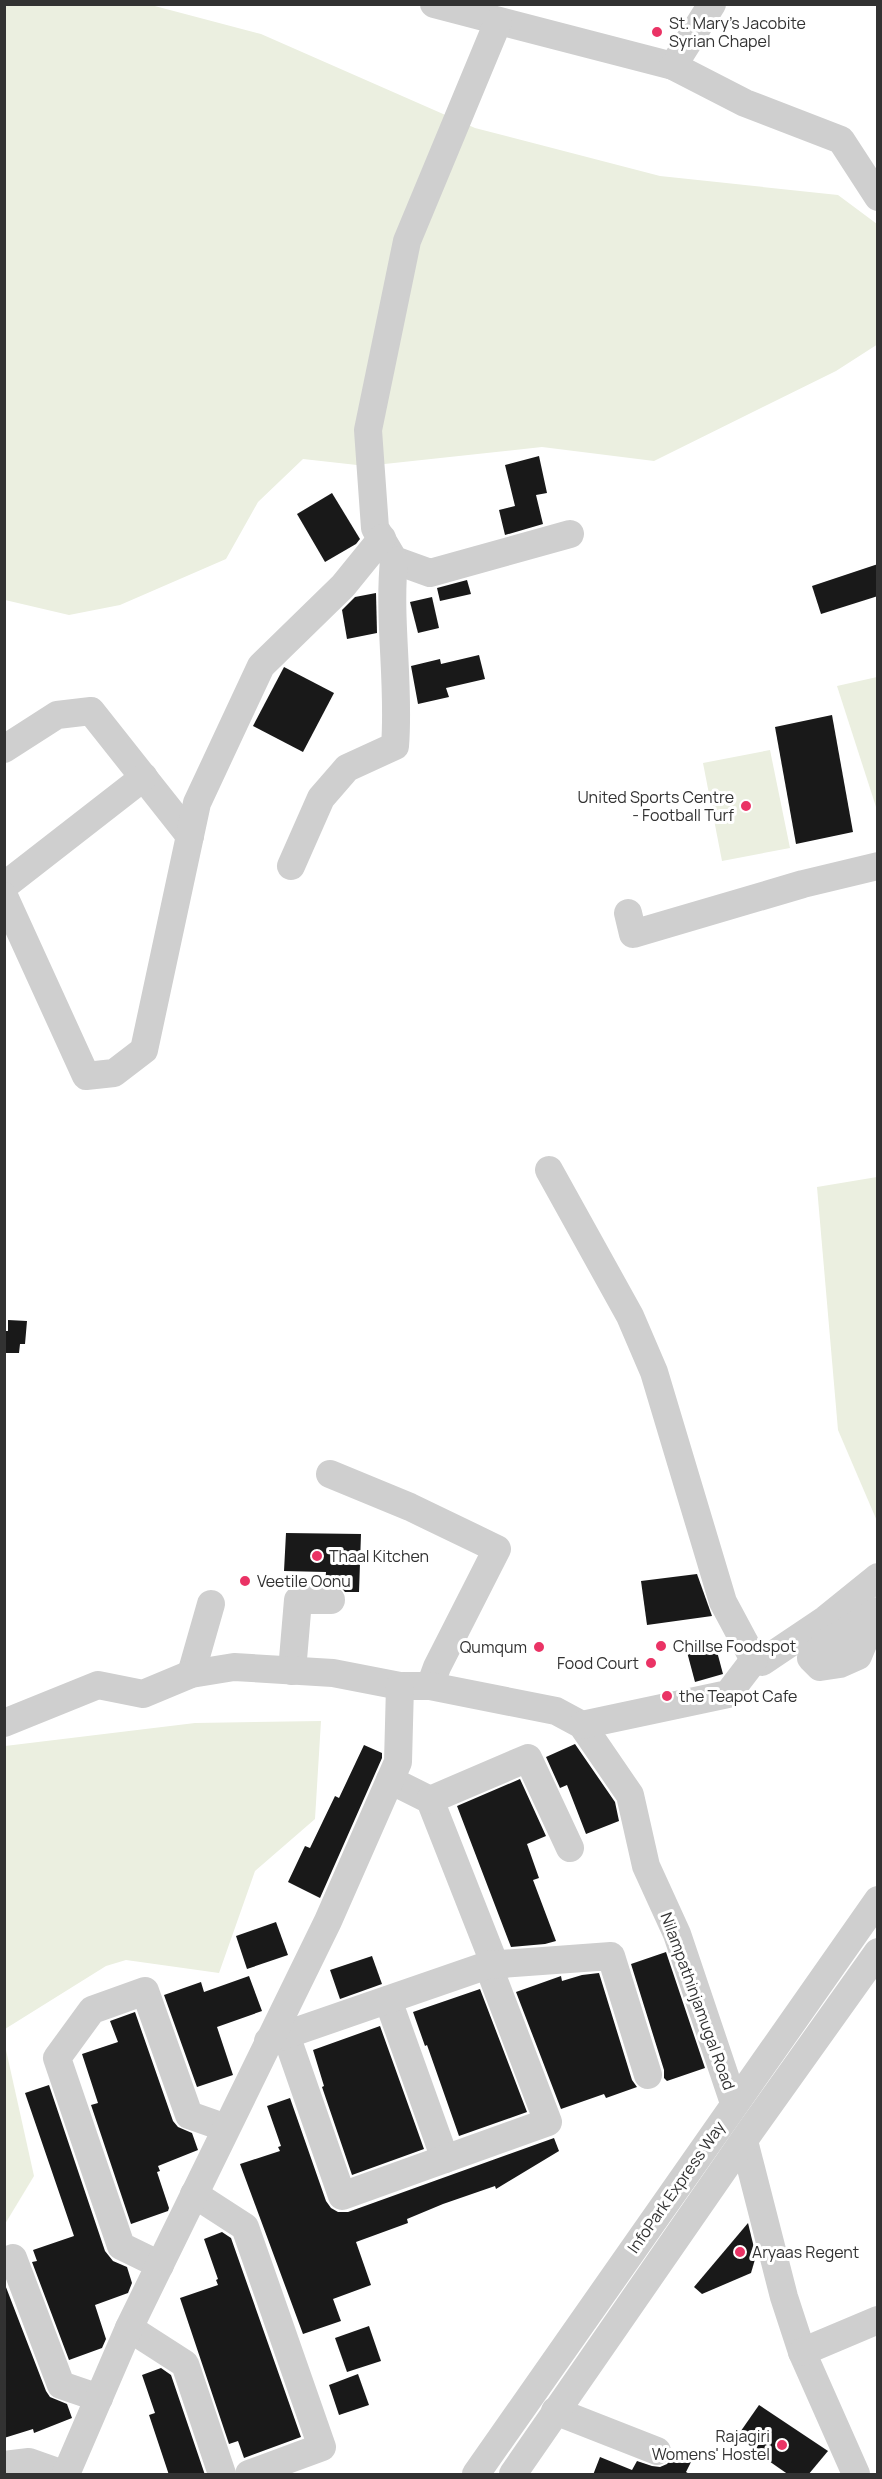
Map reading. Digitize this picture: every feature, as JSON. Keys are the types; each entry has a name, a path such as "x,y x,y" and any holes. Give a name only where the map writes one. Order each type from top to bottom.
{"street":[{"path":"434,4 673,66 745,103 841,140 878,196"},
{"path":"673,66 712,4"},
{"path":"291,866 321,798 347,768 395,746 398,711 388,549 375,528 368,430 407,241 498,22"},
{"path":"388,549 430,573 570,534"},
{"path":"4,896 86,1076 114,1073 144,1050 198,803 261,666 344,586 388,549"},
{"path":"4,749 57,715 91,711 190,836"},
{"path":"4,886 144,777"},
{"path":"628,913 633,934 802,884 878,866"},
{"path":"549,1170 630,1316 654,1372 723,1602 754,1660 762,1662 861,1618 878,1577"},
{"path":"330,1474 410,1507 497,1549 437,1666 430,1686"},
{"path":"292,1671 298,1600 331,1600"},
{"path":"191,1674 211,1604"},
{"path":"582,1725 728,1694 754,1660"},
{"name":"Nilampathinjamugal Road","path":"4,1723 98,1685 143,1694 191,1674 234,1667 333,1673 400,1686 430,1686 556,1711 582,1725 630,1795 646,1866 677,1934 734,2103"},
{"path":"4,2465 29,2462 65,2475 159,2265 226,2128 277,2038 398,1762 400,1686"},
{"path":"430,1800 528,1758 570,1848"},
{"path":"277,2038 342,2196 548,2122 430,1800 390,1780"},
{"name":"InfoPark Express Way","path":"476,2475 878,1900"},
{"name":"InfoPark Express Way","path":"513,2475 555,2411 878,1952"},
{"path":"277,2038 492,1965 610,1956 648,2075"},
{"path":"159,2265 121,2246 57,2058 92,2010 145,1991 189,2115 226,2128"},
{"path":"388,2000 445,2159"},
{"path":"744,2141 784,2297 802,2352 856,2475"},
{"path":"194,2194 246,2227 322,2447 249,2475"},
{"path":"4,2262 14,2258 61,2385 99,2398"},
{"path":"802,2352 878,2320"},
{"path":"129,2328 185,2364 222,2475"},
{"path":"555,2411 657,2451"}],"shaded area":[{"path":"5,5 151,5 261,34 475,128 660,176 838,195 877,224 878,344 836,371 654,461 542,447 366,466 303,459 258,502 226,559 120,605 69,615 5,600"},
{"path":"878,677 877,810 837,686"},
{"name":"United Sports Centre - Football Turf","path":"770,750 790,848 722,861 703,763"},
{"path":"878,1177 877,1521 838,1430 817,1187"},
{"path":"321,1721 315,1819 255,1871 219,1973 126,1960 106,1966 5,2029 5,1746 195,1723"},
{"path":"4,2041 34,2176 5,2224 4,2224"}],"building":[{"path":"539,456 547,493 536,495 543,524 505,535 499,510 515,506 505,465"},
{"path":"332,493 360,539 356,544 325,562 297,514"},
{"path":"878,564 878,596 821,614 812,586"},
{"path":"467,580 471,594 440,601 437,588"},
{"path":"376,593 377,633 347,639 342,610 355,597"},
{"path":"432,597 439,628 418,633 410,602"},
{"path":"479,655 485,679 446,688 449,697 418,704 411,666 440,659 441,664"},
{"path":"284,667 334,693 303,752 253,726"},
{"path":"832,715 853,832 796,844 775,727"},
{"path":"8,1320 27,1321 25,1344 20,1344 19,1353 4,1353 4,1331 8,1331"},
{"path":"286,1533 361,1534 359,1592 345,1592 339,1585 325,1584 326,1572 284,1571"},
{"path":"697,1574 712,1616 647,1625 641,1581"},
{"path":"715,1644 723,1674 695,1682 687,1652"},
{"path":"575,1744 615,1802 619,1821 586,1834 567,1785 560,1788 546,1757"},
{"path":"364,1745 382,1753 382,1758 320,1898 288,1882 305,1846 310,1848 335,1796 339,1798"},
{"path":"520,1779 546,1836 527,1844 539,1878 533,1880 556,1941 511,1947 457,1806"},
{"path":"276,1922 288,1955 247,1969 236,1936"},
{"path":"666,1952 705,2068 667,2081 664,2078 664,2070 631,1964"},
{"path":"372,1956 382,1984 340,1999 330,1970"},
{"path":"599,1973 632,2080 637,2087 606,2098 604,2094 561,2109 516,1992 561,1976 562,1981"},
{"path":"249,1976 262,2011 217,2027 233,2075 197,2087 164,1995 201,1982 204,1992"},
{"path":"480,1989 527,2112 459,2136 413,2012"},
{"path":"135,2012 173,2121 178,2127 192,2133 198,2150 158,2166 160,2171 157,2172 168,2211 131,2224 91,2105 98,2103 82,2054 118,2042 110,2021"},
{"path":"380,2026 424,2149 352,2175 322,2087 324,2086 313,2050"},
{"path":"49,2085 105,2251 113,2261 127,2267 132,2283 128,2293 95,2305 106,2339 102,2348 69,2360 32,2262 37,2261 33,2250 74,2236 25,2093"},
{"path":"290,2098 326,2201 338,2212 348,2212 554,2138 559,2151 496,2189 495,2186 443,2204 407,2219 408,2223 356,2242 371,2285 333,2299 341,2321 303,2334 240,2164 280,2151 278,2147 281,2146 267,2106"},
{"name":"Aryaas Regent","path":"748,2223 756,2256 751,2273 702,2294 694,2287"},
{"path":"222,2232 231,2238 301,2437 244,2458 238,2441 229,2444 180,2298 218,2285 204,2239"},
{"path":"4,2282 46,2391 50,2397 67,2404 72,2418 34,2433 33,2429 4,2438"},
{"path":"369,2326 381,2361 347,2372 335,2338"},
{"path":"161,2368 171,2375 205,2475 169,2475 149,2415 155,2413 142,2375"},
{"path":"358,2374 369,2405 339,2415 329,2385"},
{"name":"Rajagiri Womens' Hostel","path":"759,2405 828,2451 808,2475 789,2475 736,2438"},
{"path":"673,2451 692,2460 686,2472 691,2475 593,2475 600,2457 632,2470 637,2461 660,2467 667,2464 672,2458"}],"place":[{"name":"St. Mary's Jacobite Syrian Chapel","path":"657,32"},
{"name":"United Sports Centre - Football Turf","path":"746,806"},
{"name":"Thaal Kitchen","path":"317,1556"},
{"name":"Veetile Oonu","path":"245,1581"},
{"name":"Chillse Foodspot","path":"661,1646"},
{"name":"Qumqum","path":"539,1647"},
{"name":"Food Court","path":"651,1663"},
{"name":"the Teapot Cafe","path":"667,1696"},
{"name":"Aryaas Regent","path":"740,2252"},
{"name":"Rajagiri Womens' Hostel","path":"782,2445"}]}
